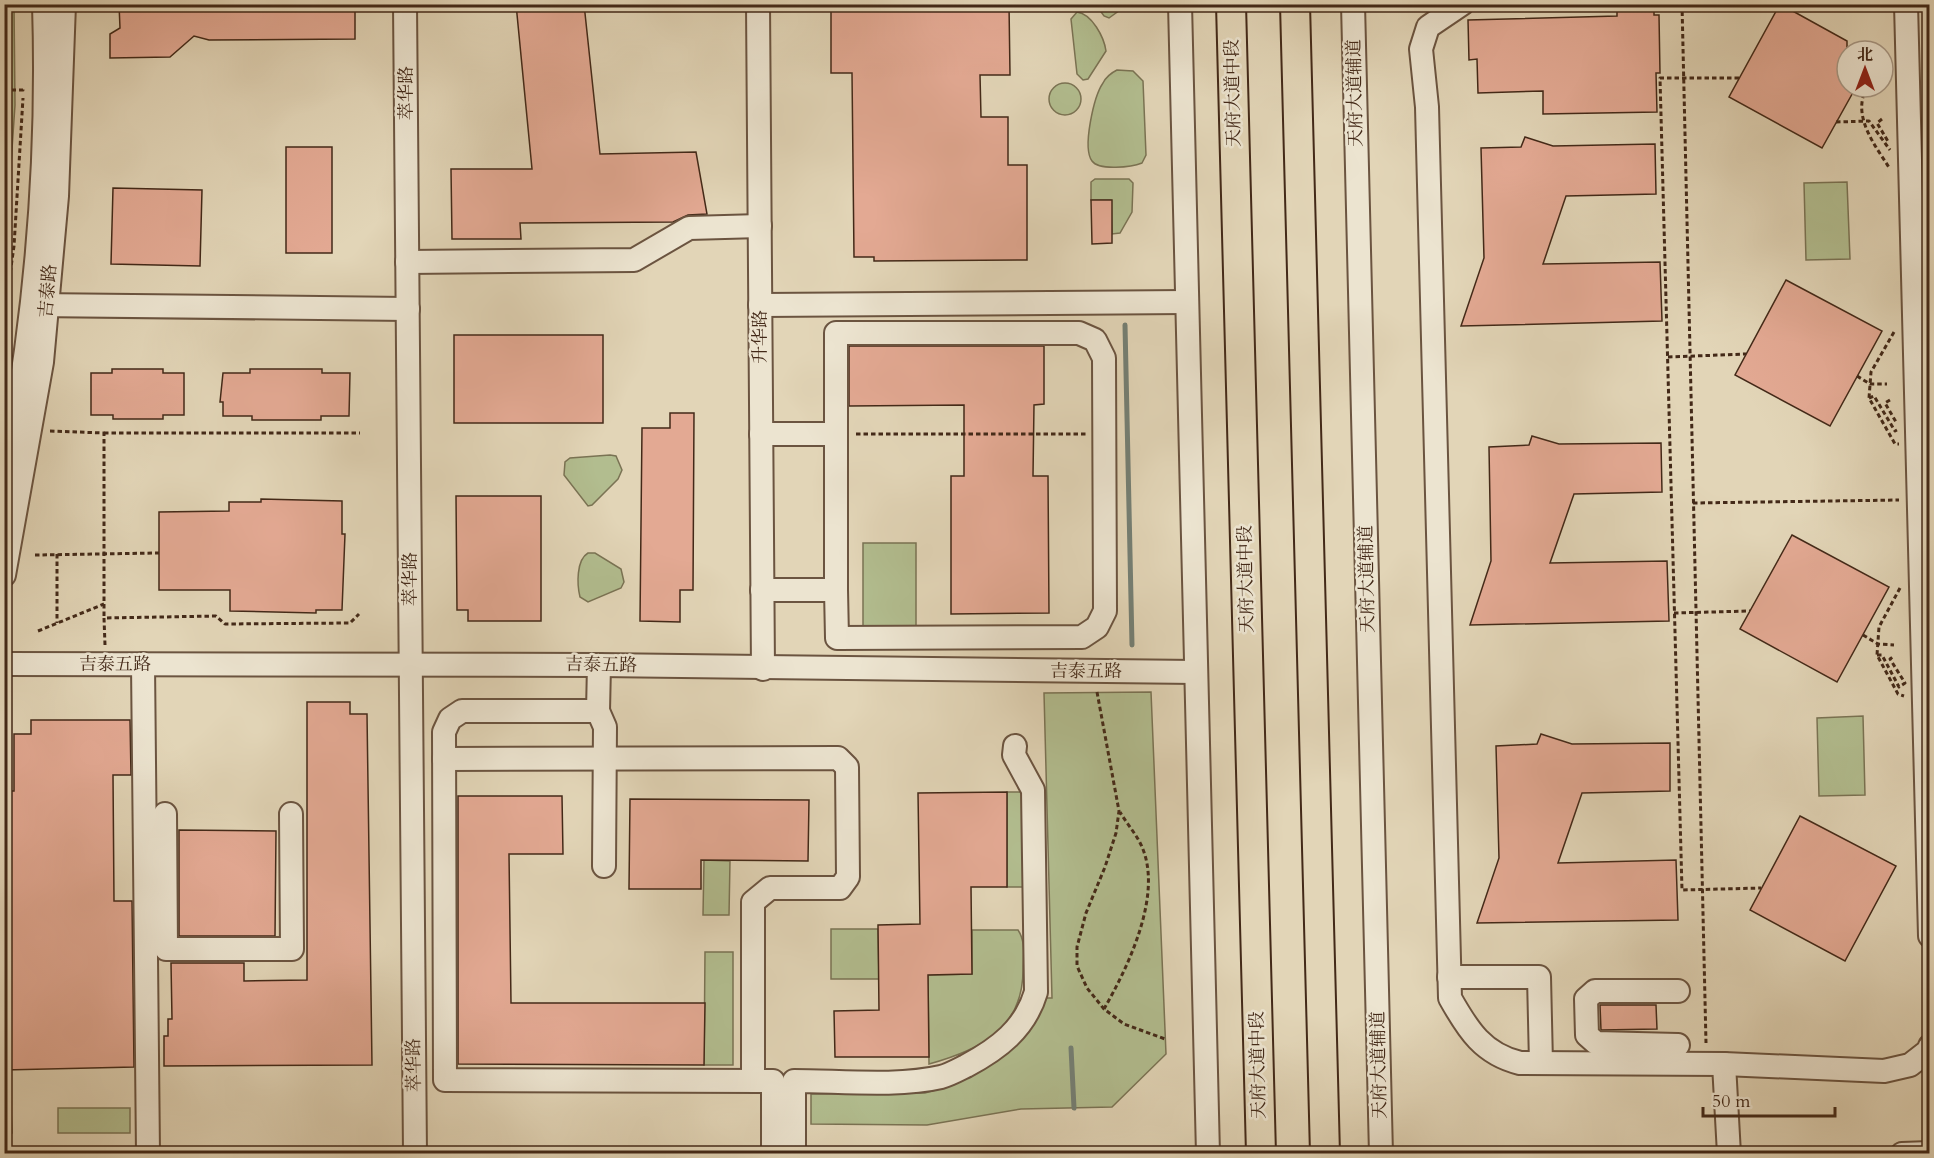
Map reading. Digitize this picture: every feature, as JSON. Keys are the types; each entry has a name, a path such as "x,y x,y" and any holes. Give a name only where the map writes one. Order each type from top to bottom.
{"main road":[{"name":"天府大道中段","path":"1231,4 1261,1154"},
{"path":"1295,4 1324,1154"}],"street":[{"name":"吉泰路","path":"10,489 30,430 42,362 39,305 44,4"},
{"name":"吉泰路","path":"4,574 10,489 23,372 39,305 57,196 64,4"},
{"name":"萃华路","path":"405,4 415,1154"},
{"name":"升华路","path":"758,4 763,669"},
{"path":"1180,4 1208,1154"},
{"name":"天府大道辅道","path":"1353,4 1381,1154"},
{"path":"1462,4 1428,27 1421,49 1427,107 1449,998 1475,1037 1487,1049 1501,1058 1520,1063 1715,1064 1884,1071 1910,1065 1928,1051 1929,1046"},
{"path":"1906,4 1915,445 1929,936"},
{"path":"407,262 634,260 689,228 760,226"},
{"path":"760,304 1187,302"},
{"path":"39,305 408,309"},
{"path":"836,333 1079,333 1095,340 1104,358 1104,434 1105,611 1091,633 1082,637 837,638 836,333"},
{"path":"761,434 836,434"},
{"path":"762,590 836,590"},
{"name":"吉泰五路","path":"4,664 599,665 763,669 1197,672"},
{"path":"143,664 148,1154"},
{"path":"599,665 598,711 605,727 604,866"},
{"path":"598,711 462,711 450,719 444,732 445,1080 773,1081 773,1154"},
{"path":"794,1154 794,1081 921,1081 944,1077 988,1054 1008,1039 1020,1026 1031,1008 1036,992 1033,790 1014,756 1015,746"},
{"path":"444,759 838,758 847,767 848,877 840,888 770,888 753,902 753,1081"},
{"path":"165,814 166,949 292,949 291,814"},
{"path":"1449,977 1539,976 1541,1063"},
{"path":"1677,991 1595,991 1586,999 1587,1035 1596,1043 1678,1045"},
{"path":"1715,1064 1728,1154"},
{"path":"1902,1154 1929,1153"}],"path":[{"path":"1682,4 1694,503 1715,1064"},
{"path":"1739,78 1660,78 1674,613 1682,890 1761,888"},
{"path":"4,317 14,246 23,80"},
{"path":"4,90 23,90"},
{"path":"1863,99 1863,121 1890,170 1910,170"},
{"path":"1836,122 1869,121 1888,151 1892,149 1877,123 1882,119"},
{"path":"1913,325 1895,329 1871,372 1869,398 1895,444 1915,445"},
{"path":"1668,357 1746,354"},
{"path":"1857,376 1870,384 1887,384"},
{"path":"1869,398 1874,396 1895,431 1899,428 1885,403 1890,400"},
{"path":"30,430 104,433 360,433"},
{"path":"104,433 105,654"},
{"path":"836,434 1104,434"},
{"path":"1694,503 1917,500"},
{"path":"35,555 159,553"},
{"path":"57,554 57,623"},
{"path":"1919,573 1901,586 1880,627 1878,655 1898,694 1922,703"},
{"path":"38,631 104,604"},
{"path":"1674,613 1750,611"},
{"path":"104,618 216,616 225,624 350,623 359,614"},
{"path":"1863,635 1878,644 1894,645"},
{"path":"1878,655 1881,655 1899,687 1905,683 1890,659 1894,656"},
{"path":"1097,692 1119,811 1116,833 1086,913 1077,947 1077,966 1087,988 1104,1009 1124,1024 1165,1039"},
{"path":"1104,1009 1124,974 1142,921 1148,890 1148,868 1142,847 1119,811"}],"green space":[{"path":"14,4 15,105 5,253 4,5"},
{"path":"1096,5 1121,5 1120,10 1109,18 1104,16"},
{"path":"1077,12 1088,17 1096,27 1103,39 1106,51 1088,79 1083,80 1077,74 1071,19"},
{"path":"1117,70 1133,71 1143,81 1146,155 1142,163 1124,167 1108,167 1092,161 1088,145 1089,134 1093,110 1100,90 1107,77"},
{"path":"1065,83 1077,87 1081,99 1077,111 1065,115 1053,111 1049,99 1053,87"},
{"path":"1095,179 1129,179 1133,183 1132,212 1120,233 1112,234 1111,200 1091,200 1091,182"},
{"path":"1847,182 1850,259 1806,260 1804,183"},
{"path":"616,456 622,470 618,479 592,505 588,506 564,475 565,462 570,458"},
{"path":"863,543 916,543 916,630 863,631"},
{"path":"588,553 595,553 621,569 624,582 621,588 588,602 580,597 578,580 581,561"},
{"path":"1151,692 1166,1054 1112,1107 1021,1109 927,1125 811,1124 811,1094 925,1093 953,1085 987,1067 1014,1047 1032,1025 1042,998 1052,998 1044,693"},
{"path":"1863,716 1865,795 1819,796 1817,718"},
{"path":"1007,792 1021,792 1026,798 1024,887 1007,887"},
{"path":"704,860 730,861 729,915 703,915"},
{"path":"831,929 878,929 879,979 831,979"},
{"path":"972,930 1018,930 1023,949 1021,990 1007,1022 995,1034 965,1052 929,1064 928,975 972,974"},
{"path":"705,952 733,952 733,1065 704,1065"},
{"path":"58,1108 130,1108 130,1133 58,1133"},
{"path":"4,1109 11,1109 12,1133 5,1133"}],"building":[{"path":"119,4 355,4 355,39 209,40 194,36 170,57 110,58 110,34 120,28"},
{"path":"516,4 584,4 600,154 696,152 707,214 688,215 673,222 520,223 521,239 452,239 451,169 532,169"},
{"path":"831,4 1009,4 1010,75 980,75 981,117 1008,117 1008,165 1027,165 1027,260 874,261 874,257 854,257 852,73 831,73"},
{"path":"1617,4 1654,4 1654,15 1659,15 1660,73 1656,73 1657,112 1543,114 1543,91 1478,93 1477,59 1469,60 1468,20 1617,16"},
{"path":"1780,4 1843,39 1835,39 1835,99 1849,99 1822,148 1729,97"},
{"path":"1525,137 1553,146 1655,144 1656,194 1566,196 1543,264 1660,262 1662,321 1461,326 1484,258 1481,148 1521,147"},
{"path":"286,147 332,147 332,253 286,253"},
{"path":"113,188 202,190 200,266 111,264"},
{"path":"1091,200 1112,200 1112,243 1092,244"},
{"path":"1786,280 1882,331 1830,426 1735,375"},
{"path":"454,335 603,335 603,423 454,423"},
{"path":"849,346 1044,346 1044,404 1034,405 1033,476 1048,476 1049,613 951,614 951,476 964,476 964,405 849,406"},
{"path":"112,369 163,369 163,373 184,373 184,415 163,415 163,419 113,419 113,415 91,415 91,373 112,373"},
{"path":"250,369 322,369 322,373 350,373 349,416 321,416 321,420 252,420 252,416 223,416 223,402 220,402 223,373 250,373"},
{"path":"670,413 694,413 693,590 680,590 680,622 640,621 642,428 670,428"},
{"path":"1532,436 1559,444 1661,443 1662,492 1574,494 1550,563 1667,561 1669,621 1470,625 1491,561 1489,447 1529,445"},
{"path":"456,496 541,496 541,621 468,621 468,610 457,610"},
{"path":"261,499 342,501 342,534 345,534 342,610 316,610 316,613 230,611 230,590 159,590 159,512 229,511 229,502 261,502"},
{"path":"1792,535 1889,587 1837,682 1740,629"},
{"path":"307,702 350,702 350,714 367,714 372,1065 164,1066 164,1036 168,1036 168,1019 172,1019 171,963 244,963 244,981 307,980"},
{"path":"31,720 130,720 131,775 113,775 114,901 132,901 134,1067 4,1070 4,791 14,791 14,734 31,734"},
{"path":"1541,734 1572,744 1670,743 1670,791 1582,793 1558,863 1676,860 1678,920 1477,923 1499,858 1496,746 1537,744"},
{"path":"1007,792 1007,887 971,887 972,974 928,975 929,1057 835,1057 834,1011 879,1010 878,925 920,924 918,793"},
{"path":"458,796 562,796 563,854 509,854 511,1003 705,1003 704,1065 458,1064"},
{"path":"630,799 809,800 808,861 701,860 701,889 629,889"},
{"path":"1800,816 1896,866 1845,961 1750,910"},
{"path":"179,830 276,831 275,936 179,936"},
{"path":"1600,1005 1656,1005 1657,1029 1601,1030"}],"waterway":[{"path":"1125,325 1132,645"},
{"path":"1071,1048 1074,1108"}]}
